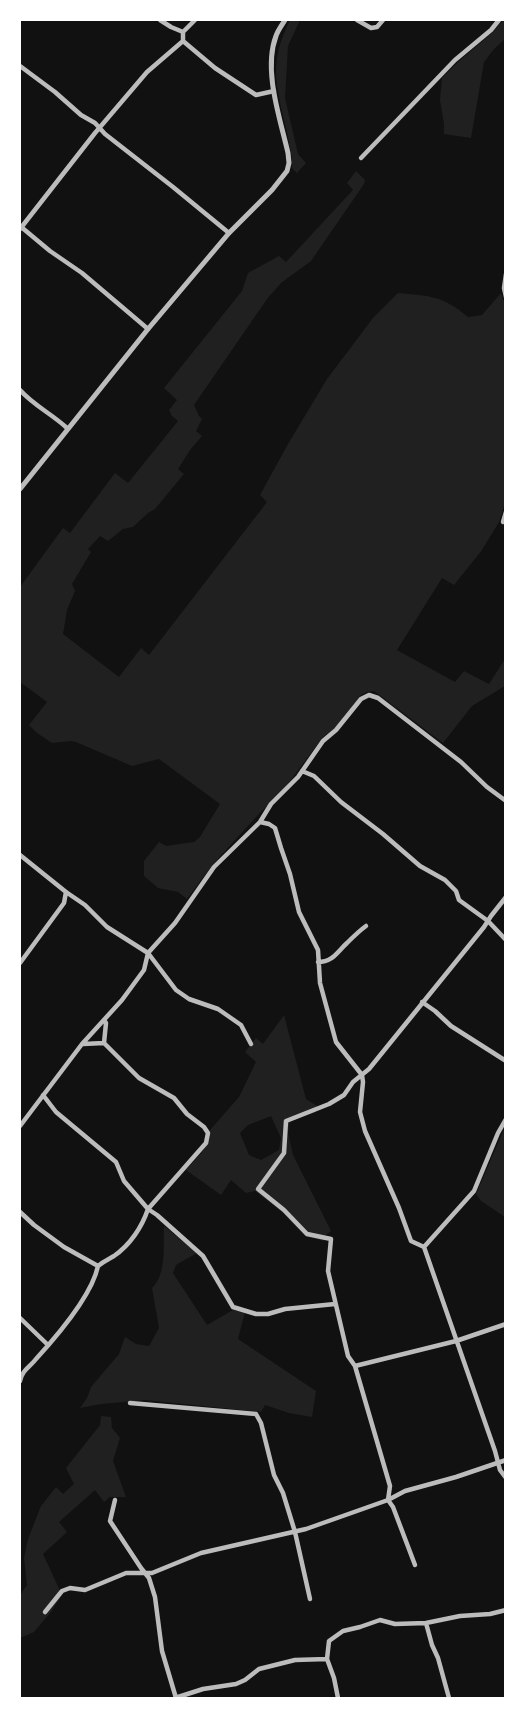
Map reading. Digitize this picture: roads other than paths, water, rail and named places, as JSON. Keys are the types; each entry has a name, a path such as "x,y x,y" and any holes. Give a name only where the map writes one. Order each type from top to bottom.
{"street":[{"path":"160,20 183,32"},
{"path":"148,329 82,273 20,228 99,128 147,72 183,41 183,32 195,20"},
{"path":"20,489 148,329 229,233 272,190 286,171 289,163 288,153 271,76 276,36 285,20"},
{"path":"357,20 371,28 377,27 383,20"},
{"path":"361,158 455,60 499,20"},
{"path":"183,41 215,68 256,95 274,91"},
{"path":"20,66 229,233"},
{"path":"506,274 504,288 506,297"},
{"path":"20,390 27,398 67,428"},
{"path":"503,522 506,512"},
{"path":"20,1126 82,1044 122,1000 144,970 148,953 176,923 214,867 260,822 271,804 287,789 323,741 336,730 361,699 369,695 378,698 423,731 506,801"},
{"path":"302,771 314,776 341,802 420,866 446,880 456,891 459,900 488,921 506,940"},
{"path":"260,822 275,828 299,912 318,950 320,983 336,1042 362,1075 360,1112 365,1131 411,1241 424,1247 497,1462 506,1478"},
{"path":"20,855 85,905 107,927 148,953 176,990 189,999 218,1008 240,1025 251,1044"},
{"path":"20,963 64,903 66,892"},
{"path":"415,1565 393,1507 388,1500 390,1486 355,1366 348,1356 328,1271 331,1239 307,1234 284,1210 258,1189 284,1153 286,1121 329,1104 344,1095 353,1082 369,1069 506,897"},
{"path":"318,962 331,960 366,926"},
{"path":"422,1002 451,1026 506,1062"},
{"path":"104,1020 106,1023 104,1043"},
{"path":"20,1381 22,1373 70,1320 96,1276 98,1266 128,1243 144,1221 148,1209 206,1143 208,1133 187,1114 174,1098 139,1078 104,1043 82,1044"},
{"path":"43,1095 56,1112 116,1162 124,1181 148,1209 203,1256 233,1307 256,1314 268,1314 285,1309 335,1304"},
{"path":"424,1247 474,1191 506,1119"},
{"path":"20,1212 34,1226 64,1247 98,1266"},
{"path":"20,1318 48,1345"},
{"path":"355,1366 456,1341 506,1324"},
{"path":"130,1403 256,1414 261,1424 274,1475 283,1493 295,1532 310,1599"},
{"path":"45,1612 62,1591 70,1588 85,1590 126,1574 152,1573 201,1553 295,1532 388,1500 405,1491 506,1460"},
{"path":"115,1500 110,1521 149,1578 155,1597 162,1651 176,1698 203,1689 236,1684 259,1669 295,1660 327,1659"},
{"path":"338,1698 327,1659 329,1641 344,1631 380,1620 395,1624 426,1623 506,1610"},
{"path":"426,1623 449,1698"}]}
